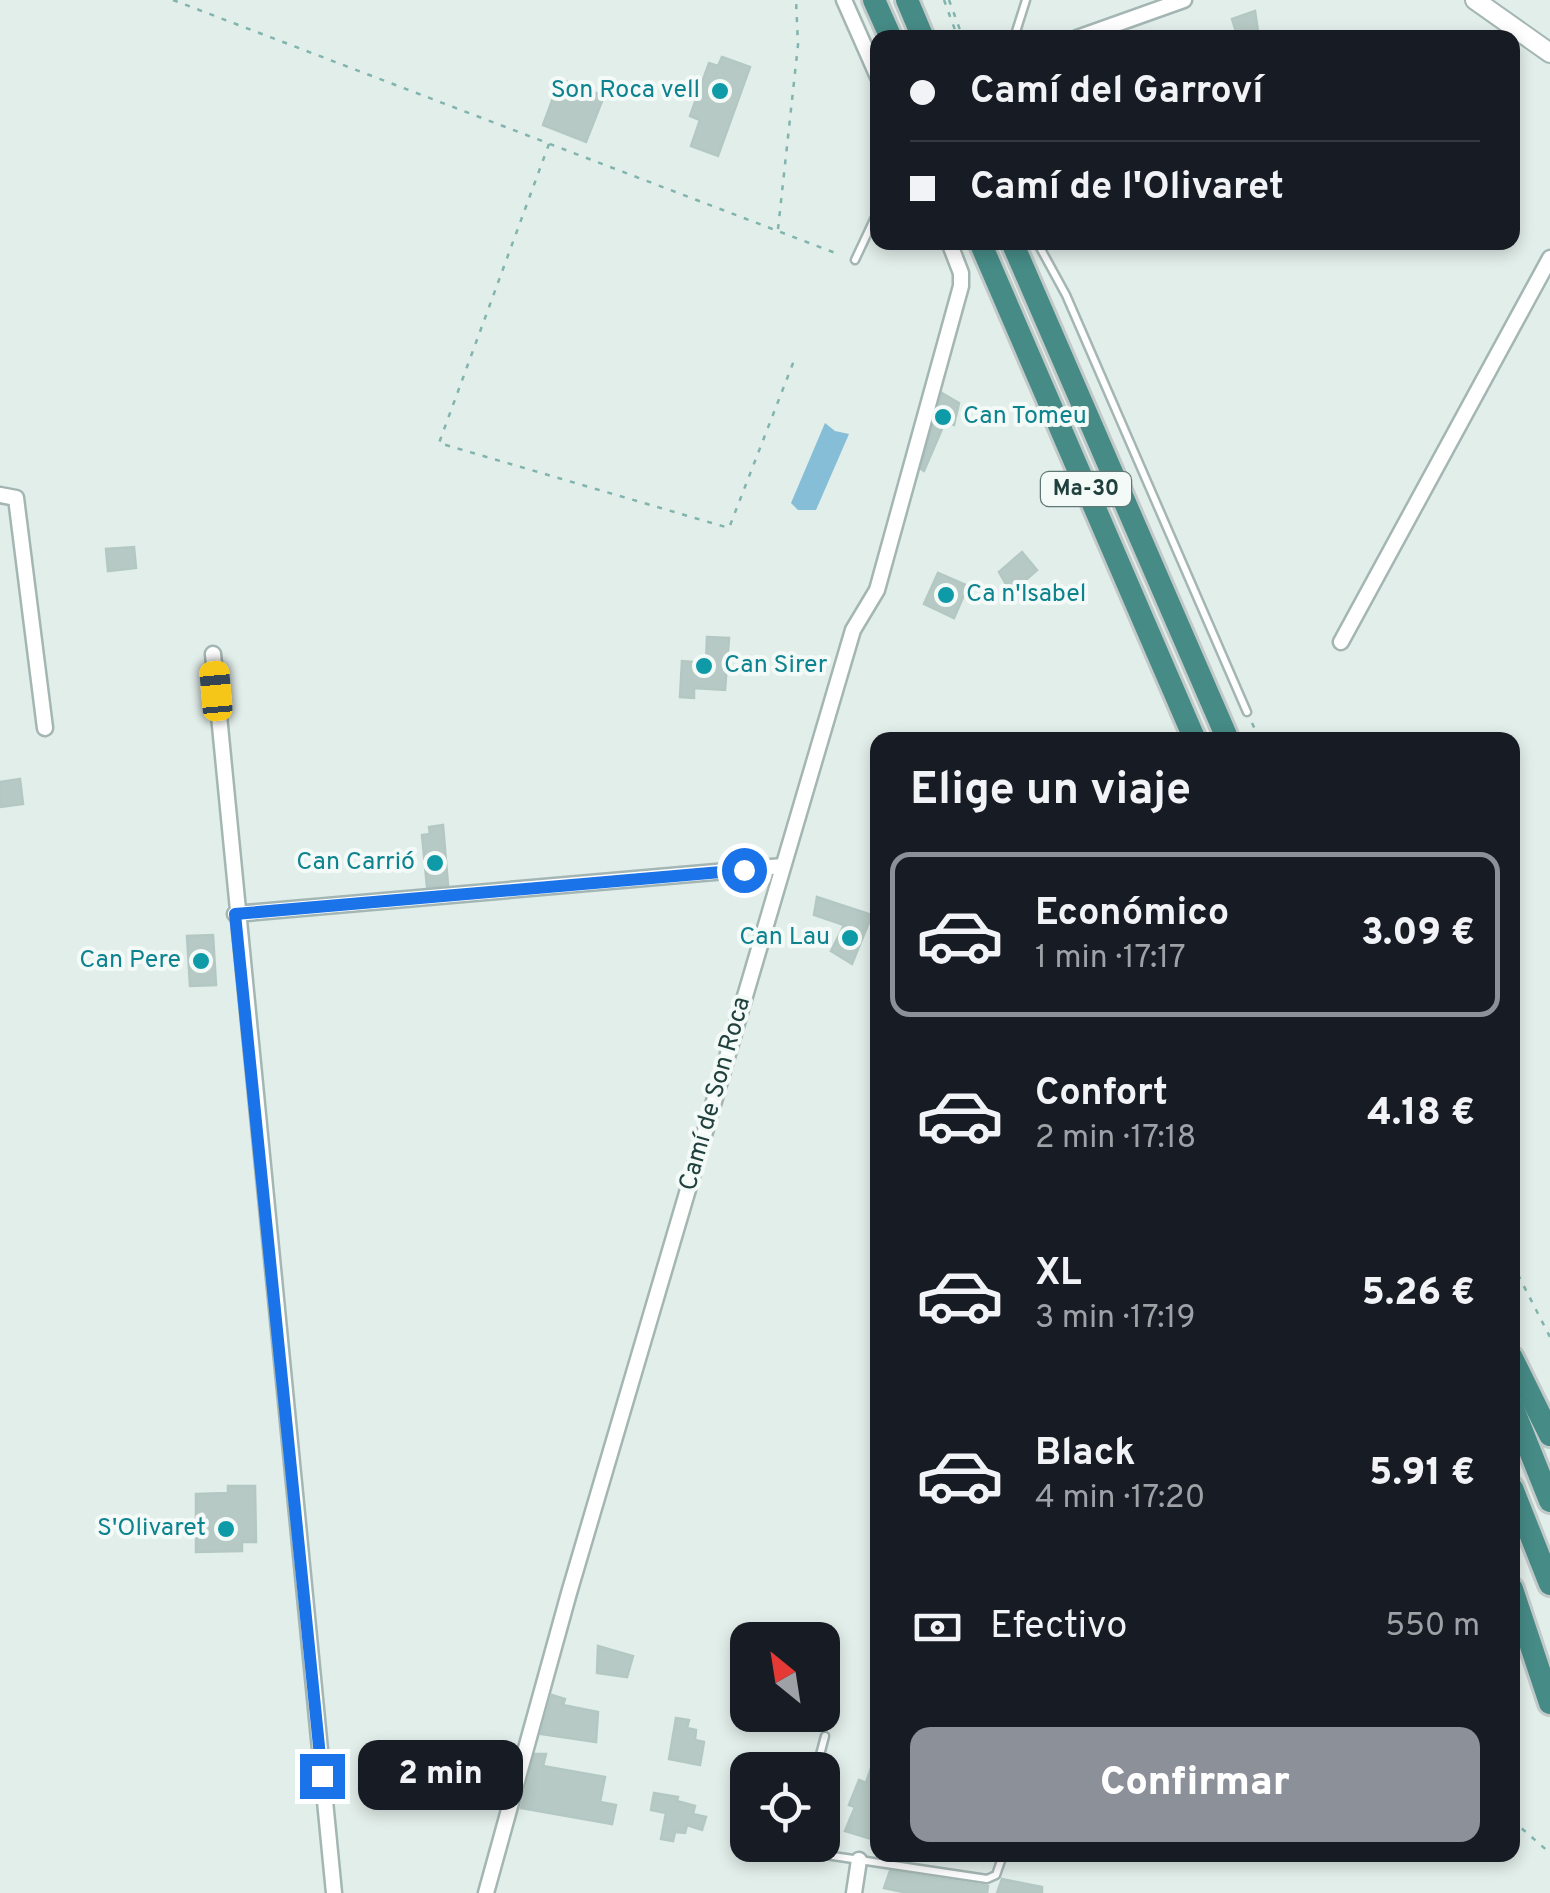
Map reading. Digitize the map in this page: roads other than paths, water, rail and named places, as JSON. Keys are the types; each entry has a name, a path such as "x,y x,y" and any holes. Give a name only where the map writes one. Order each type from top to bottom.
{"highway":[{"path":"874,0 887,30"},
{"path":"907,0 920,30"},
{"name":"Ma-30","path":"983,250 1192,732"},
{"name":"Ma-30","path":"1015,250 1225,732"},
{"path":"1520,1374 1550,1435"},
{"path":"1520,1426 1550,1501"},
{"path":"1520,1508 1550,1584"},
{"path":"1520,1613 1550,1703"}],"street":[{"path":"844,0 870,59"},
{"path":"1100,30 1184,0"},
{"path":"1475,0 1518,30"},
{"path":"1520,31 1550,52"},
{"name":"Camí de Son Roca","path":"486,1893 852,630 877,590 960,286 961,274 952,250"},
{"path":"1341,642 1550,258"},
{"path":"0,495 16,498 45,728"},
{"path":"213,654 235,914 334,1893"},
{"path":"235,914 783,866"},
{"path":"854,1893 860,1860"}],"lane":[{"path":"1017,30 1026,0"},
{"path":"855,260 870,228"},
{"path":"1041,250 1066,295 1246,712"},
{"path":"821,1752 825,1736"},
{"path":"840,1857 870,1862"},
{"path":"873,1862 987,1880 996,1875 1001,1862"}],"water":[{"path":"825,423 835,431 849,434 816,510 798,510 791,503"}],"place":[{"name":"Son Roca vell","path":"720,91"},
{"name":"Can Tomeu","path":"943,417"},
{"name":"Ca n'Isabel","path":"946,595"},
{"name":"Can Sirer","path":"704,666"},
{"name":"Can Carrió","path":"435,863"},
{"name":"Can Lau","path":"850,938"},
{"name":"Can Pere","path":"201,961"},
{"name":"S'Olivaret","path":"226,1529"}]}
